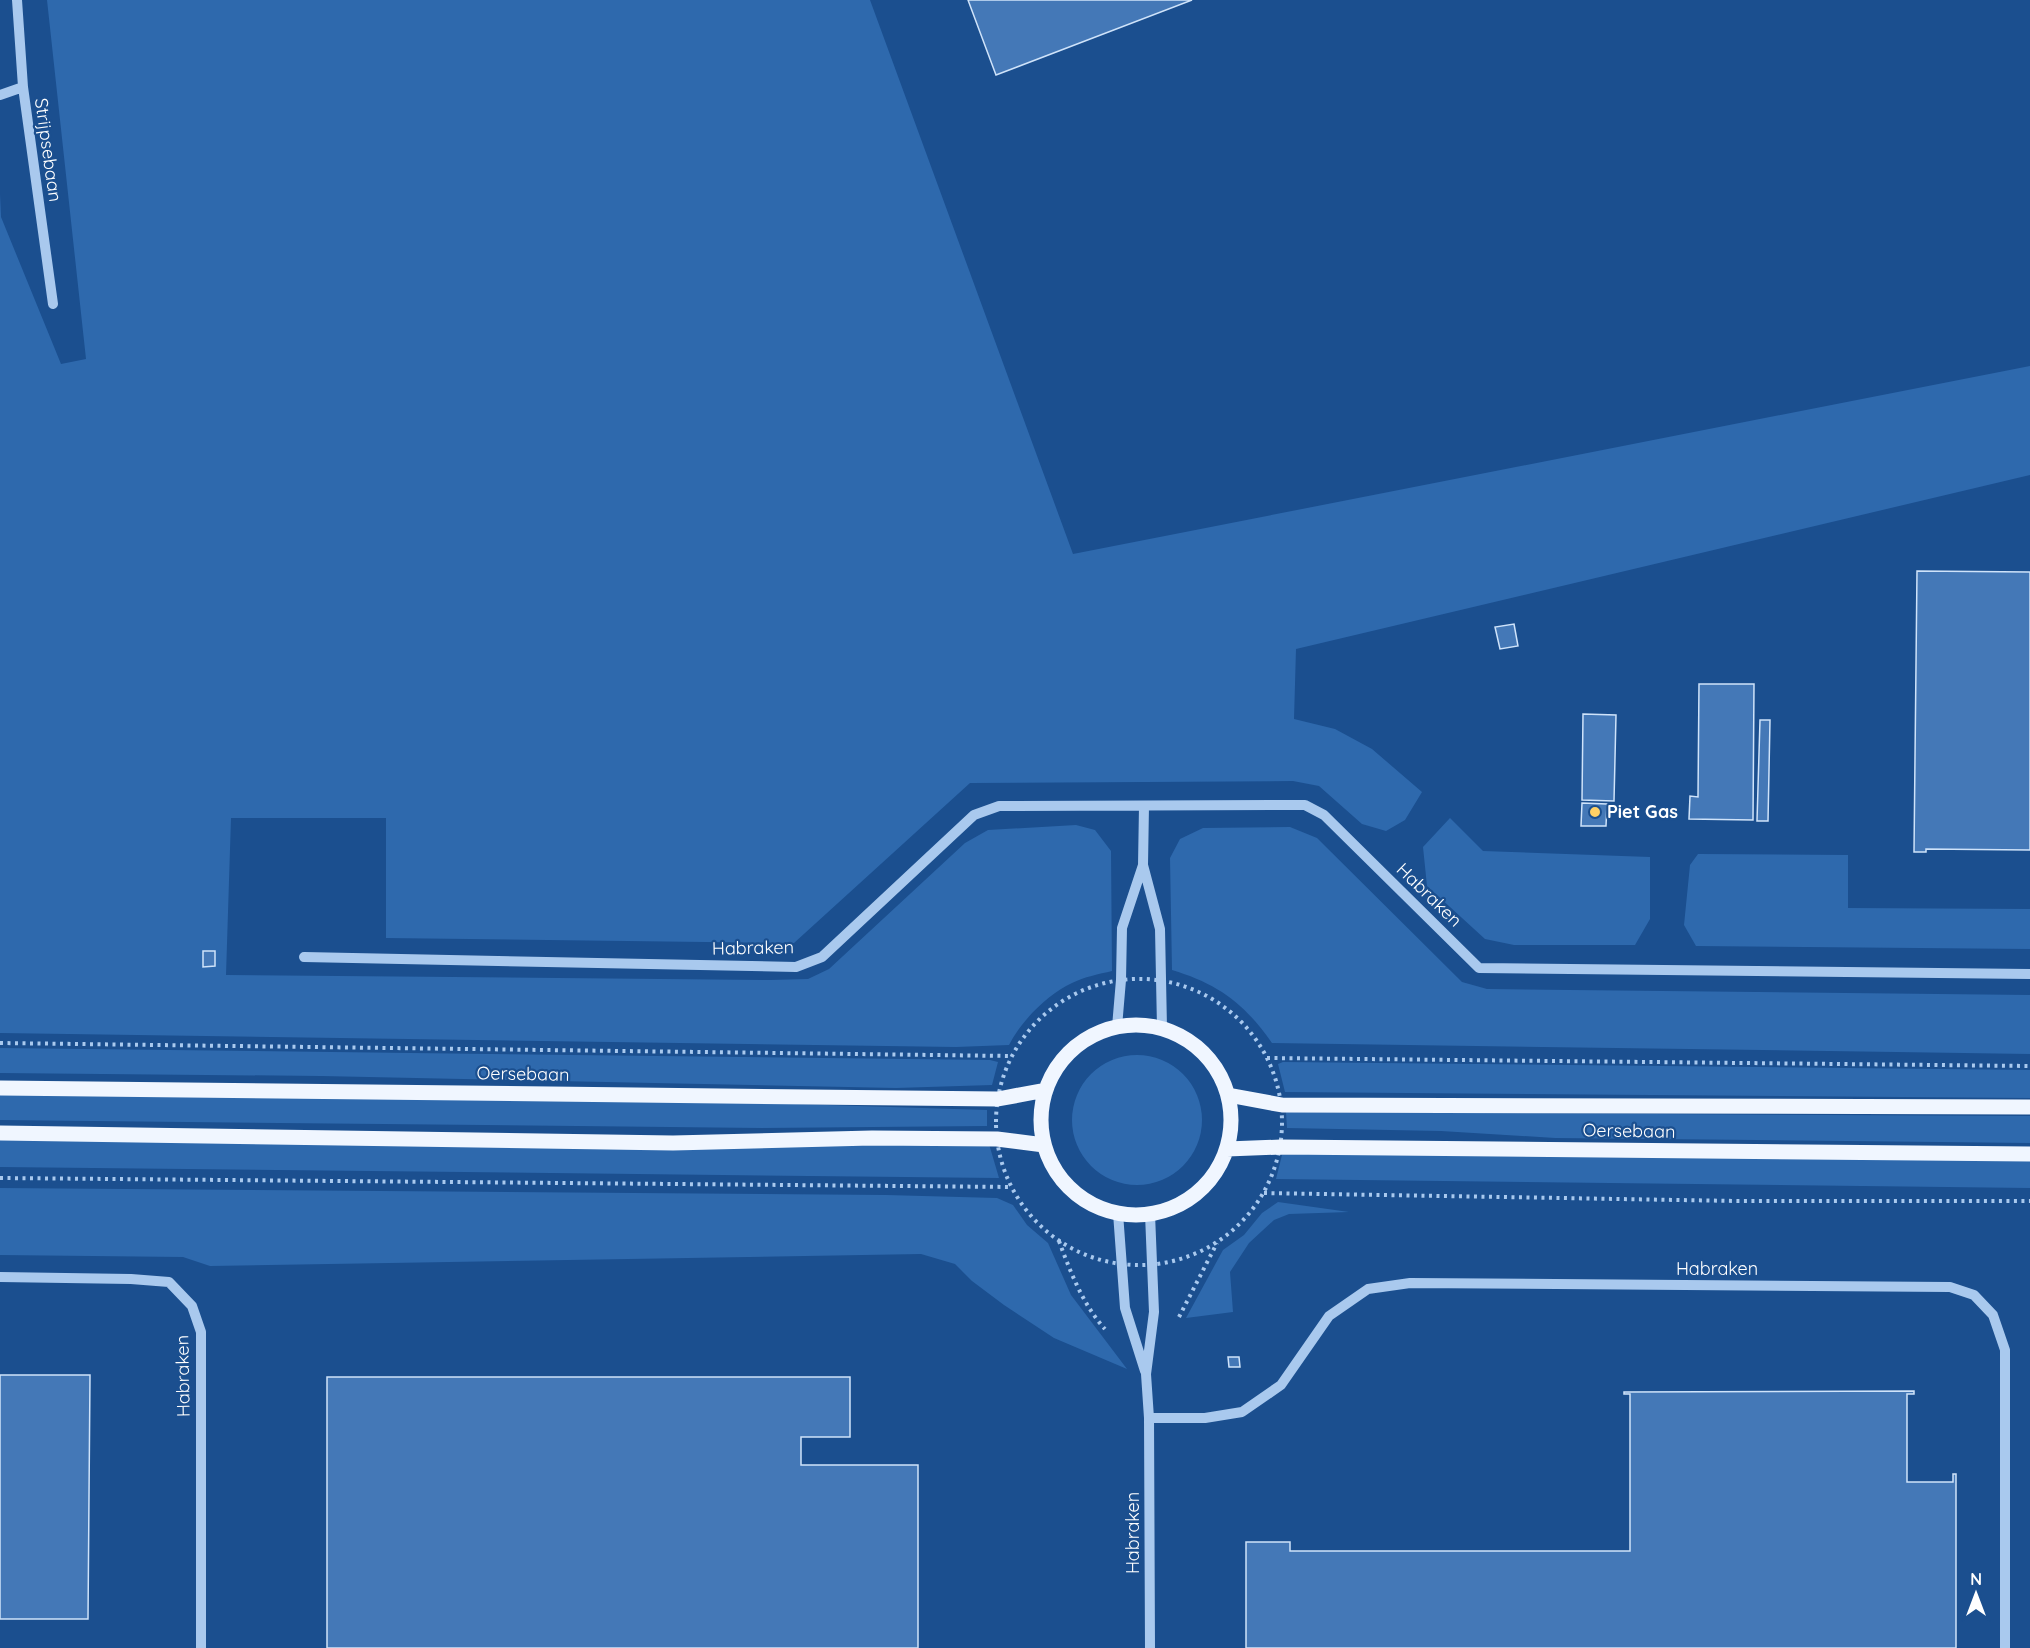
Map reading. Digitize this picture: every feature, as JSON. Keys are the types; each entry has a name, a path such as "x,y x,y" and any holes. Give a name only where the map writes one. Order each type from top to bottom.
{"main road":[{"path":"1139,1025 1162,1028 1192,1042 1215,1065 1228,1095 1232,1122 1227,1149 1210,1180 1183,1203 1150,1214 1118,1213 1093,1204 1071,1190 1055,1169 1044,1145 1041,1118 1046,1090 1056,1068 1073,1049 1093,1035 1117,1027 1139,1025"},
{"name":"Oersebaan","path":"0,1088 998,1099 1046,1090"},
{"name":"Oersebaan","path":"1228,1095 1282,1105 2030,1107"},
{"path":"0,1133 673,1143 872,1138 997,1139 1044,1145"},
{"name":"Oersebaan","path":"1227,1149 1281,1147 2030,1154"}],"street":[{"name":"Strijpsebaan","path":"17,0 23,87 53,304"},
{"path":"0,95 23,87"},
{"name":"Habraken","path":"304,957 796,967 822,957 974,815 999,806 1305,805 1324,815 1479,968 2030,974"},
{"path":"1143,806 1143,865 1160,929 1162,1028"},
{"path":"1117,1027 1122,928 1143,865"},
{"name":"Habraken","path":"1118,1213 1125,1308 1146,1374"},
{"name":"Habraken","path":"1150,1214 1155,1312 1146,1374 1149,1418 1150,1648"},
{"name":"Habraken","path":"0,1277 131,1279 169,1282 192,1306 201,1332 201,1648"},
{"name":"Habraken","path":"1149,1418 1205,1418 1242,1412 1281,1385 1329,1316 1368,1289 1410,1283 1950,1287 1974,1295 1993,1315 2005,1350 2005,1648"}],"path":[{"path":"1121,980 1162,981 1184,986 1224,1006 1256,1039 1268,1058 1277,1081 1282,1105 1281,1147 1275,1170 1252,1212 1217,1242 1175,1261 1152,1265 1121,1264 1099,1260 1059,1241 1032,1217 1012,1187 1002,1164 997,1139 998,1099 1011,1056 1045,1014 1068,998 1094,987 1121,980"},
{"name":"Oersebaan","path":"0,1043 1011,1056"},
{"path":"1268,1058 2030,1066"},
{"path":"0,1178 1012,1187"},
{"path":"1264,1193 1737,1201 2030,1201"},
{"path":"1059,1241 1072,1276 1097,1321 1111,1336"},
{"path":"1174,1325 1217,1242"}],"shaded area":[{"path":"47,0 870,0 1073,554 2030,366 2030,475 1296,649 1294,719 1335,729 1372,749 1422,792 1405,820 1386,831 1362,824 1319,786 1293,781 970,783 794,943 386,938 386,818 231,818 226,975 808,979 829,969 965,843 988,830 1076,825 1095,830 1111,851 1112,971 1077,981 1053,994 1028,1018 1009,1045 956,1047 0,1033 0,194 1,217 61,364 86,359"},
{"path":"1450,818 1483,851 1650,857 1650,919 1635,945 1514,945 1485,939 1427,886 1423,847"},
{"path":"1290,827 1317,838 1462,982 1487,989 2030,995 2030,1054 1272,1043 1251,1017 1229,997 1203,982 1172,970 1170,858 1180,839 1203,828"},
{"path":"1698,854 1848,855 1848,908 2030,909 2030,949 1696,946 1684,925 1690,865"},
{"path":"0,1048 990,1060 998,1062 992,1085 896,1088 321,1076 0,1073"},
{"path":"1137,1055 1162,1060 1183,1074 1197,1095 1202,1120 1197,1145 1183,1166 1162,1180 1137,1185 1112,1180 1091,1166 1077,1145 1072,1120 1077,1095 1091,1074 1112,1060"},
{"path":"1283,1062 2030,1070 2030,1098 1285,1092 1278,1064"},
{"path":"0,1094 693,1101 987,1110 987,1126 761,1128 0,1120"},
{"path":"1286,1112 2030,1116 2030,1143 1555,1138 1441,1131 1287,1128"},
{"path":"0,1139 823,1146 989,1144 999,1178 0,1167"},
{"path":"1368,1151 2030,1159 2030,1188 1276,1179 1282,1155"},
{"path":"0,1188 886,1195 997,1198 1013,1205 1027,1225 1048,1243 1071,1295 1127,1369 1054,1338 1004,1305 972,1281 955,1264 921,1254 210,1266 183,1257 0,1255"},
{"path":"1278,1202 1349,1212 1289,1214 1274,1220 1249,1243 1230,1272 1233,1312 1186,1318 1223,1250 1244,1235 1262,1213"}],"building":[{"path":"968,0 1192,0 996,75"},
{"path":"1917,571 2030,572 2030,850 1926,849 1926,852 1914,852"},
{"path":"1514,624 1518,646 1500,649 1495,627"},
{"path":"1699,684 1754,684 1753,820 1689,819 1690,796 1698,797"},
{"path":"1583,714 1616,715 1614,801 1582,800"},
{"path":"1760,720 1770,720 1768,821 1757,821"},
{"path":"1582,803 1607,804 1606,826 1581,826"},
{"path":"203,951 215,951 215,966 203,967"},
{"path":"1228,1357 1239,1357 1240,1367 1229,1367"},
{"path":"0,1375 90,1375 88,1619 0,1619"},
{"path":"327,1377 850,1377 850,1437 801,1437 801,1465 918,1465 918,1648 327,1648"},
{"path":"1914,1391 1914,1394 1907,1394 1907,1482 1953,1482 1953,1474 1956,1474 1956,1648 1246,1648 1246,1542 1290,1542 1290,1551 1630,1551 1630,1394 1624,1394 1624,1392"}],"place":[{"name":"Piet Gas","path":"1595,812"}]}
